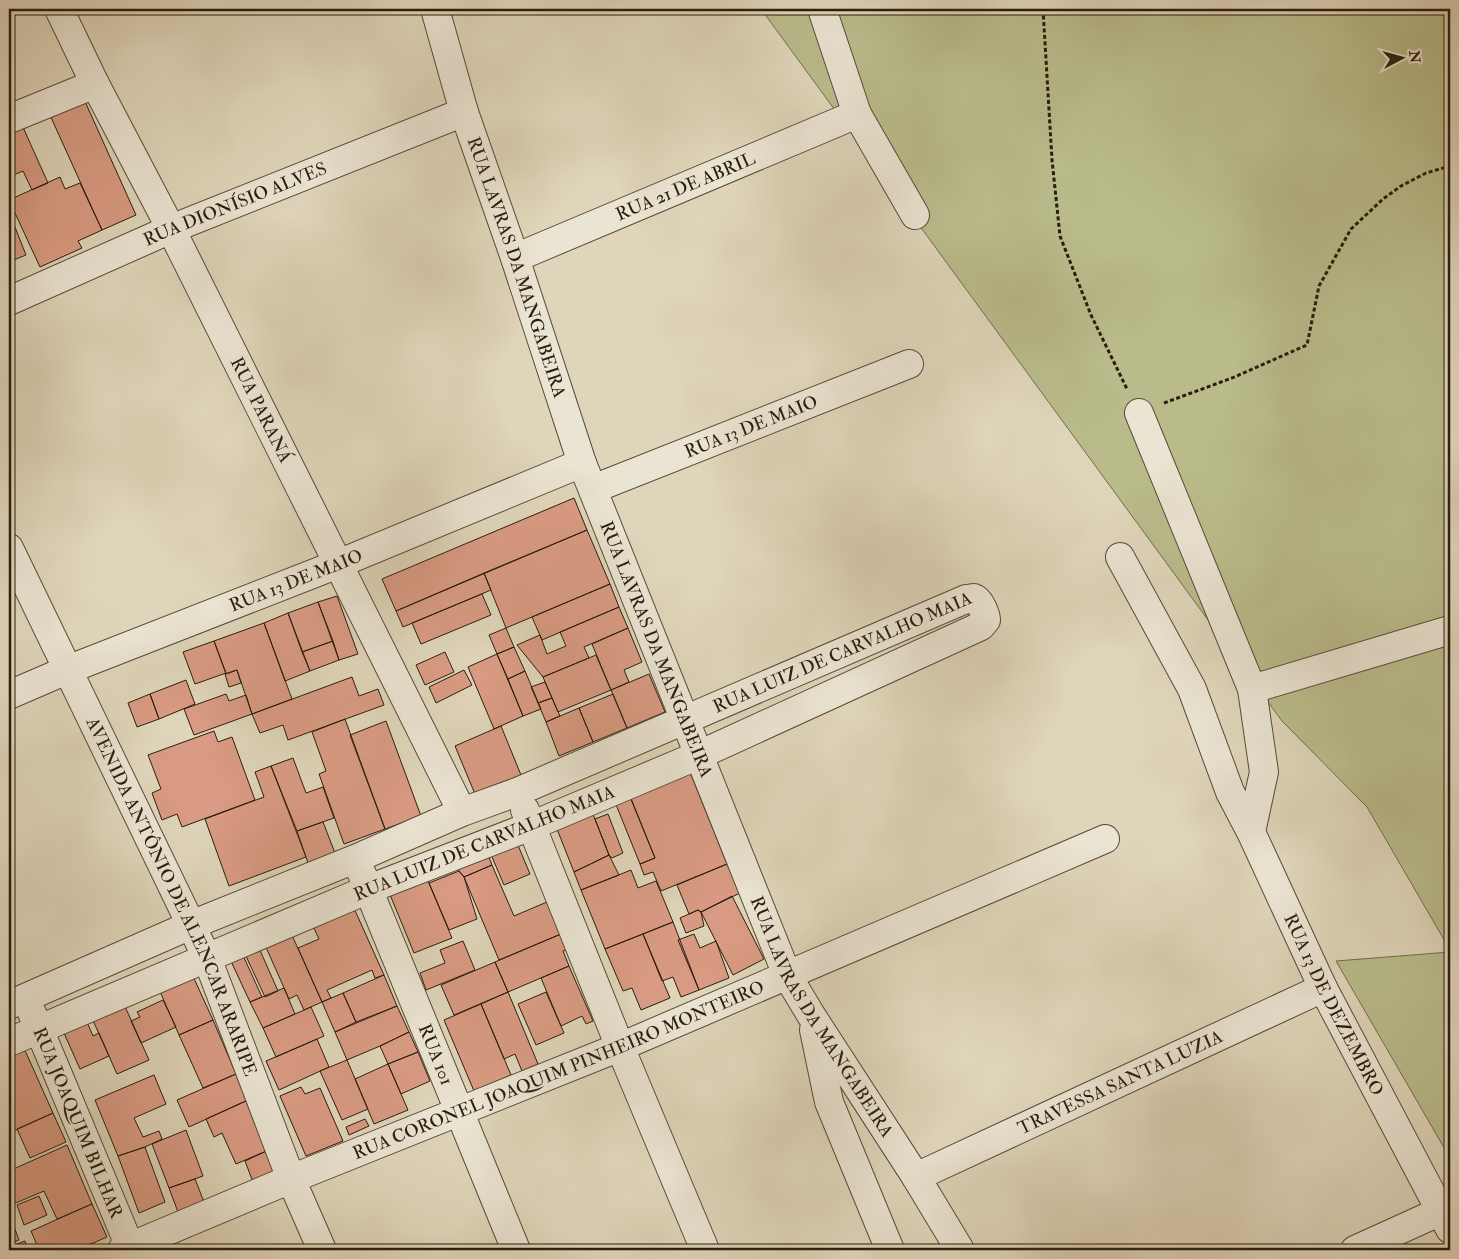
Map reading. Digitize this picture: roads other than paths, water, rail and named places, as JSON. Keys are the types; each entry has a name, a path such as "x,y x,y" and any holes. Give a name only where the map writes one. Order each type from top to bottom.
{"street":[{"name":"RUA PARANÁ","path":"60,9 95,84 172,229 462,812"},
{"name":"RUA LAVRAS DA MANGABEIRA","path":"435,9 464,112 515,258 582,463 787,975 916,1177 960,1250"},
{"path":"822,9 857,114 915,216"},
{"path":"9,120 95,84"},
{"name":"RUA DIONÍSIO ALVES","path":"9,300 172,229 464,112"},
{"name":"RUA 21 DE ABRIL","path":"515,258 857,114"},
{"name":"RUA 13 DE MAIO","path":"593,489 910,364"},
{"path":"1139,413 1252,689 1264,772 1251,832"},
{"name":"RUA 13 DE MAIO","path":"9,695 67,670 338,564 582,463"},
{"name":"AVENIDA ANTÔNIO DE ALENCAR ARARIPE","path":"9,548 207,958 291,1179 322,1250"},
{"name":"RUA 13 DE DEZEMBRO","path":"1120,557 1192,689 1230,792 1251,832 1324,988 1446,1220"},
{"name":"RUA LUIZ DE CARVALHO MAIA","path":"9,1042 369,890 532,826 699,755 981,626 986,620 985,613 976,600 972,598 966,600 517,792 462,812 355,859 191,925 17,1002"},
{"path":"1252,689 1450,630"},
{"path":"517,792 704,1250"},
{"name":"RUA CORONEL JOAQUIM PINHEIRO MONTEIRO","path":"126,1248 291,1179 620,1047 1104,840"},
{"name":"RUA 101","path":"355,859 516,1250"},
{"name":"TRAVESSA SANTA LUZIA","path":"916,1177 1324,988"},
{"name":"RUA JOAQUIM BILHAR","path":"17,1002 40,1029 126,1248"},
{"path":"811,1015 829,1102 890,1250"},
{"path":"1355,1250 1446,1220"}]}
